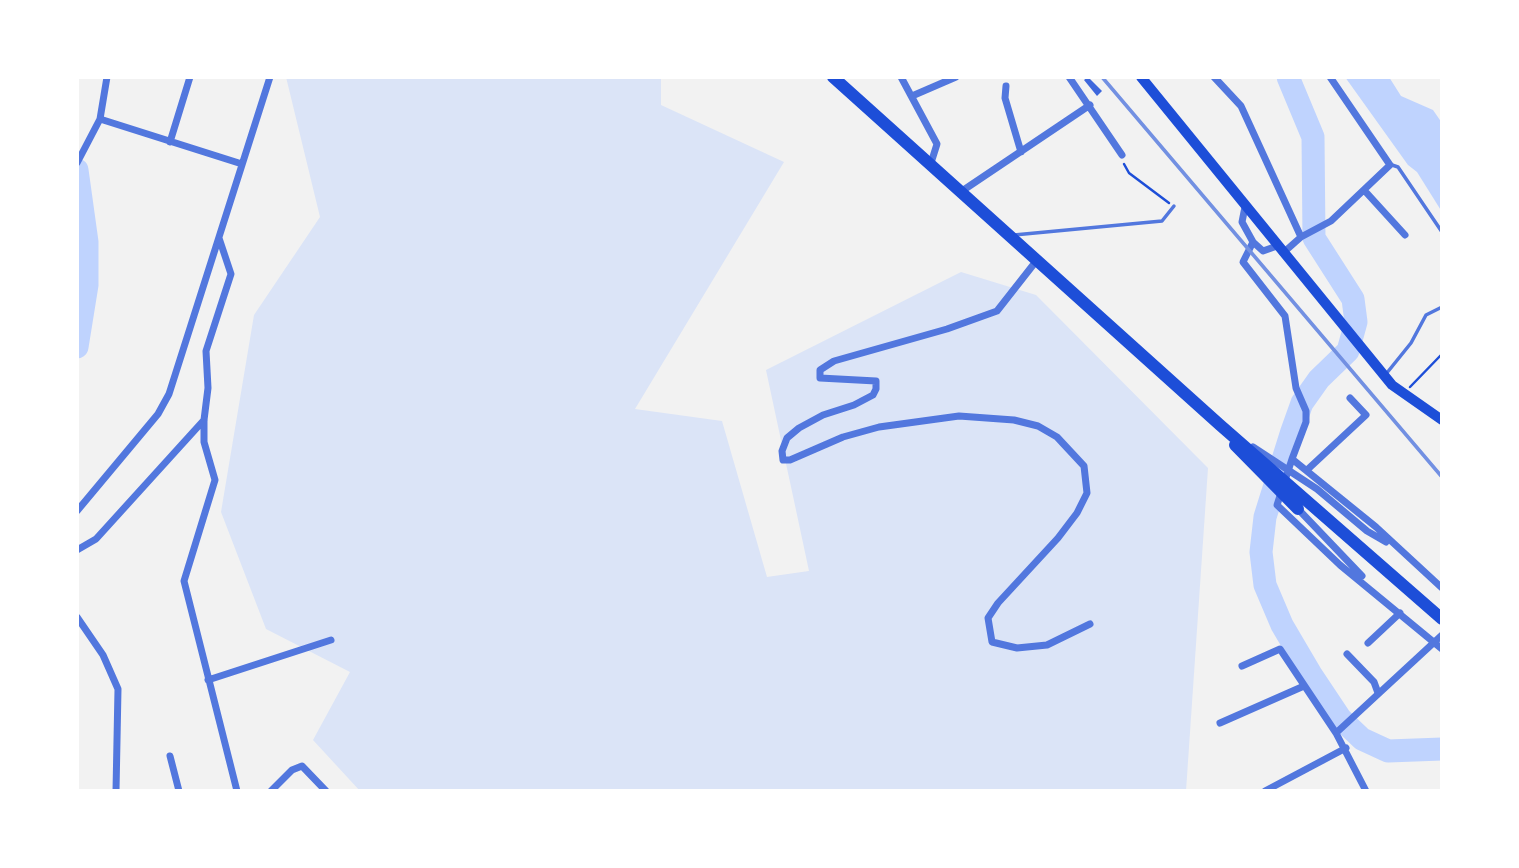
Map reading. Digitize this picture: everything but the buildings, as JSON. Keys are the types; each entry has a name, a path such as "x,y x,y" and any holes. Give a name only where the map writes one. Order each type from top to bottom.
{"highway":[{"path":"833,77 1220,425 1442,619"},
{"path":"1220,425 1242,455 1298,509"}],"main road":[{"path":"1141,77 1348,333 1403,395 1442,420"}],"street":[{"path":"77,163 100,119 107,77"},
{"path":"170,142 190,77"},
{"path":"77,511 158,414 176,373 270,77"},
{"path":"901,77 937,144 931,163"},
{"path":"912,96 956,77"},
{"path":"1069,77 1122,155"},
{"path":"1213,77 1241,106 1303,236"},
{"path":"1245,207 1242,222 1252,242 1264,251 1280,250 1320,228 1390,165 1330,77"},
{"path":"1006,86 1005,98 1021,152"},
{"path":"962,191 1090,105"},
{"path":"100,119 242,164"},
{"path":"1364,190 1405,235"},
{"path":"219,238 231,274 206,351 208,387 204,420 205,442 215,480 184,581 237,791"},
{"path":"1252,242 1243,262 1285,316 1298,393 1306,411 1306,422 1277,505 1340,565 1442,649"},
{"path":"1037,260 997,311 947,329 834,361 820,370 820,378 876,381 877,389 873,395 854,405 823,415 799,428 787,438 782,451 783,460 790,460 843,437 879,427 959,416 1014,420 1038,426 1058,437 1084,466 1087,494 1077,513 1058,538 998,603 988,618 992,642 1017,648 1047,645 1090,624"},
{"path":"1307,470 1366,415 1350,398"},
{"path":"77,550 96,539 204,420"},
{"path":"1220,425 1317,489 1367,531 1392,545"},
{"path":"1292,459 1376,527 1392,545 1442,588"},
{"path":"1298,509 1379,595"},
{"path":"1368,643 1400,613"},
{"path":"77,617 108,663 118,689 116,791"},
{"path":"1338,731 1442,635"},
{"path":"208,680 331,640"},
{"path":"1242,666 1280,649 1338,731 1366,791"},
{"path":"1347,654 1374,682 1378,692"},
{"path":"1220,723 1304,686"},
{"path":"1265,791 1346,748"},
{"path":"170,756 179,791"},
{"path":"271,791 292,770 302,766 326,791"}],"lane":[{"path":"1390,165 1398,167 1442,232"},
{"path":"1012,236 1162,221 1174,206"},
{"path":"1385,375 1411,343 1426,316 1442,307"}],"path":[{"path":"1122,155 1121,159 1129,173 1174,206"},
{"path":"1403,395 1442,355"}],"shaded area":[{"path":"286,77 661,77 661,105 784,162 635,409 722,421 767,577 809,571 766,370 961,272 1036,295 1208,468 1186,791 360,791 313,740 350,672 266,629 221,512 254,315 320,217"}],"water":[{"path":"1345,77 1389,77 1401,96 1433,110 1442,123 1442,212 1417,172 1408,165"}],"waterway":[{"path":"1288,77 1313,137 1314,238 1353,299 1356,322 1348,351 1319,379 1302,403 1292,431 1265,517 1261,552 1265,585 1282,625 1312,676 1340,718 1362,739 1388,751 1442,749"},
{"path":"77,170 87,242 87,285 77,347"}],"railway":[{"path":"1102,77 1442,477"}]}
